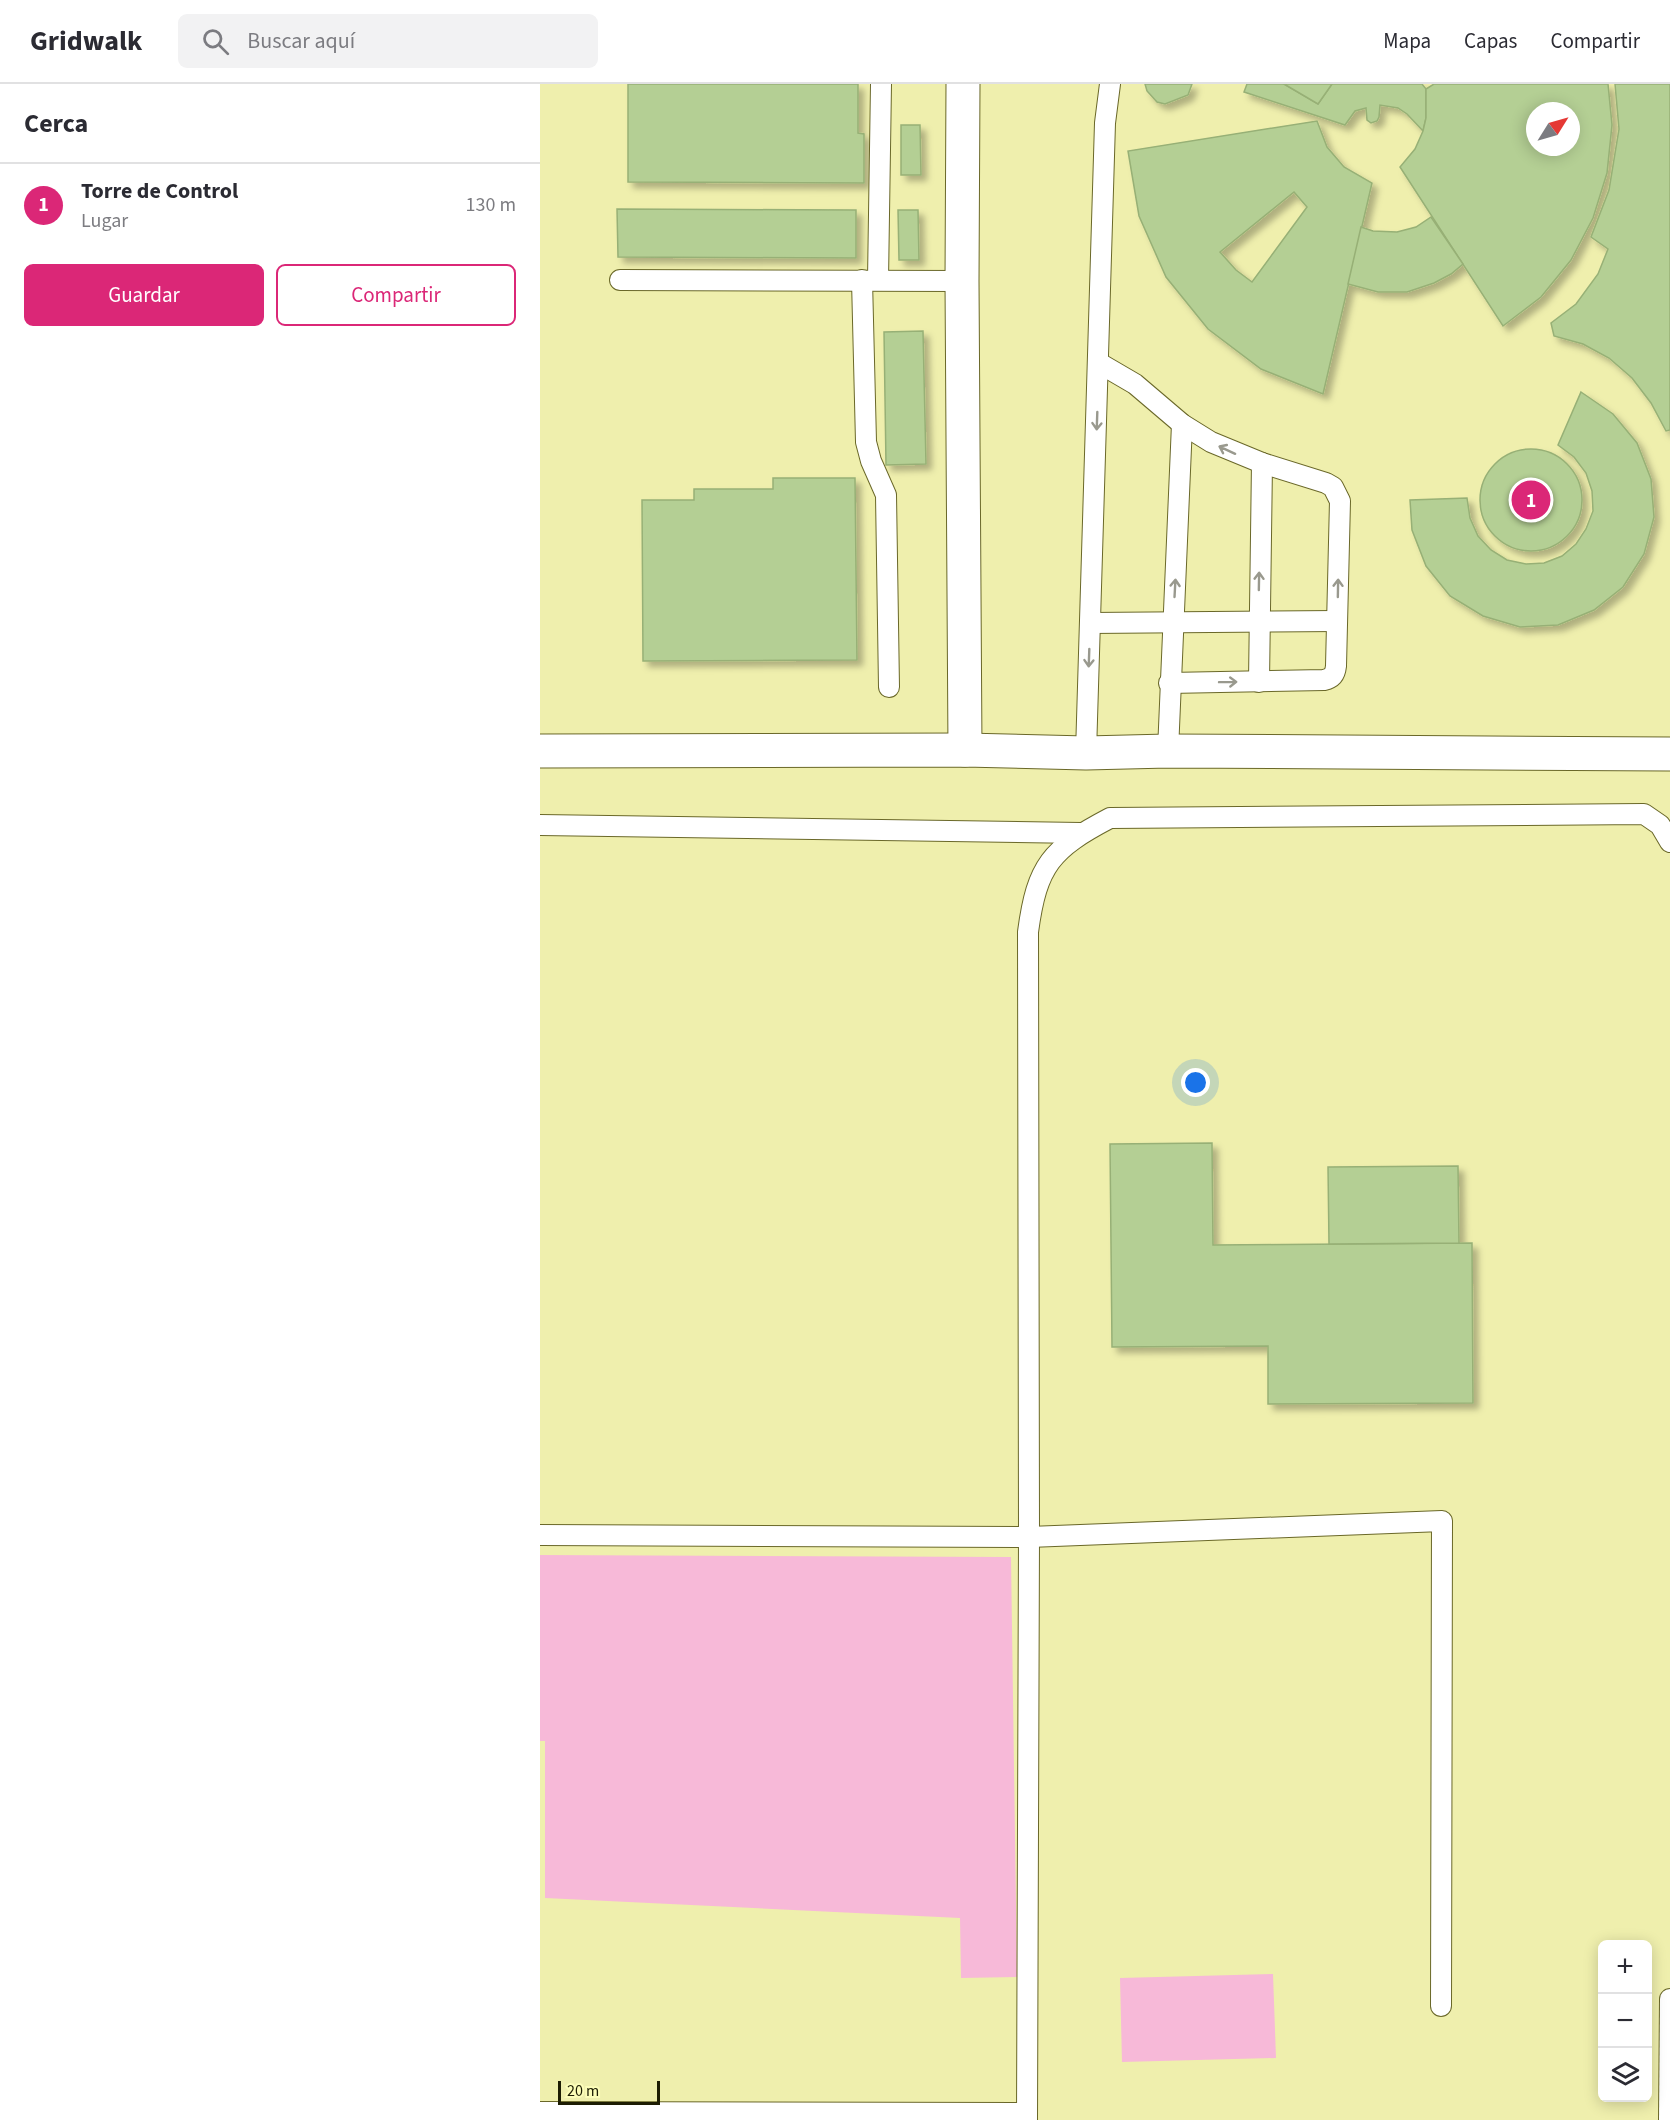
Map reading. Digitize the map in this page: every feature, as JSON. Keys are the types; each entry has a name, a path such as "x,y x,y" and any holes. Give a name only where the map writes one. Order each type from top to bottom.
{"street":[{"path":"963,84 965,750"},
{"path":"540,751 965,750 1086,753 1168,751 1670,754"}],"lane":[{"path":"881,84 870,280 866,442 886,495 889,687"},
{"path":"1086,753 1105,123 1110,84"},
{"path":"620,280 962,281"},
{"path":"1099,363 1147,393 1182,423 1233,453 1326,483 1337,493 1340,501 1336,666 1331,678 1169,683"},
{"path":"1168,751 1169,683 1182,423"},
{"path":"1259,682 1258,622 1262,463"},
{"path":"1090,623 1337,621"},
{"path":"540,2112 1027,2116 1028,932 1037,883 1049,863 1081,833 1110,818 1644,814 1660,825 1670,842"},
{"path":"540,825 1081,833"},
{"path":"540,1535 1029,1537 1442,1521 1441,2006"},
{"path":"1669,2120 1670,1999"}],"shaded area":[{"path":"540,1555 1011,1557 1017,1977 961,1978 960,1918 545,1898 545,1741 540,1741"},
{"path":"1273,1974 1276,2058 1122,2062 1120,1978"}],"building":[{"path":"628,84 858,84 858,133 864,134 864,183 628,182"},
{"path":"1145,84 1192,84 1188,95 1165,104 1157,102 1147,91"},
{"path":"1247,84 1284,84 1318,104 1332,84 1422,84 1426,89 1426,118 1423,131 1398,108 1380,105 1377,121 1371,123 1367,120 1366,108 1355,111 1345,125 1244,92"},
{"path":"1284,84 1332,84 1318,104"},
{"path":"1434,84 1608,84 1612,125 1607,173 1593,218 1571,260 1541,297 1503,326 1400,167 1415,149 1426,118 1426,89"},
{"path":"1615,84 1670,84 1670,430 1666,431 1651,403 1632,378 1609,358 1583,344 1554,336 1551,323 1576,304 1598,274 1608,249 1591,237 1609,190 1619,129"},
{"path":"1317,121 1327,147 1344,167 1372,183 1323,394 1261,369 1208,329 1166,277 1139,216 1128,151","holes":["1294,192 1307,207 1252,282 1236,270 1220,252"]},
{"path":"901,125 920,125 921,175 901,175"},
{"path":"617,209 856,210 856,258 618,257"},
{"path":"898,210 918,210 919,260 899,260"},
{"path":"1431,217 1463,264 1451,274 1434,283 1407,292 1378,292 1348,284 1361,227 1373,231 1397,232 1416,227"},
{"path":"923,331 926,464 886,465 884,332"},
{"path":"1581,392 1613,414 1637,443 1651,479 1654,517 1644,554 1623,587 1594,610 1558,625 1520,627 1483,616 1450,596 1426,566 1412,530 1410,500 1467,498 1470,518 1478,536 1491,550 1507,560 1526,564 1544,563 1562,556 1576,544 1586,529 1593,511 1592,491 1586,473 1574,457 1558,445"},
{"path":"1531,449 1560,457 1574,471 1582,500 1574,529 1560,543 1531,551 1502,543 1488,529 1480,500 1488,471 1502,457"},
{"path":"773,478 855,478 857,660 643,661 642,500 694,500 694,489 773,489"},
{"path":"1212,1143 1213,1245 1472,1243 1473,1403 1268,1404 1268,1346 1112,1347 1110,1144"},
{"path":"1458,1166 1459,1243 1329,1244 1328,1167"}],"place":[{"name":"Torre de Control","path":"1531,500"}]}
